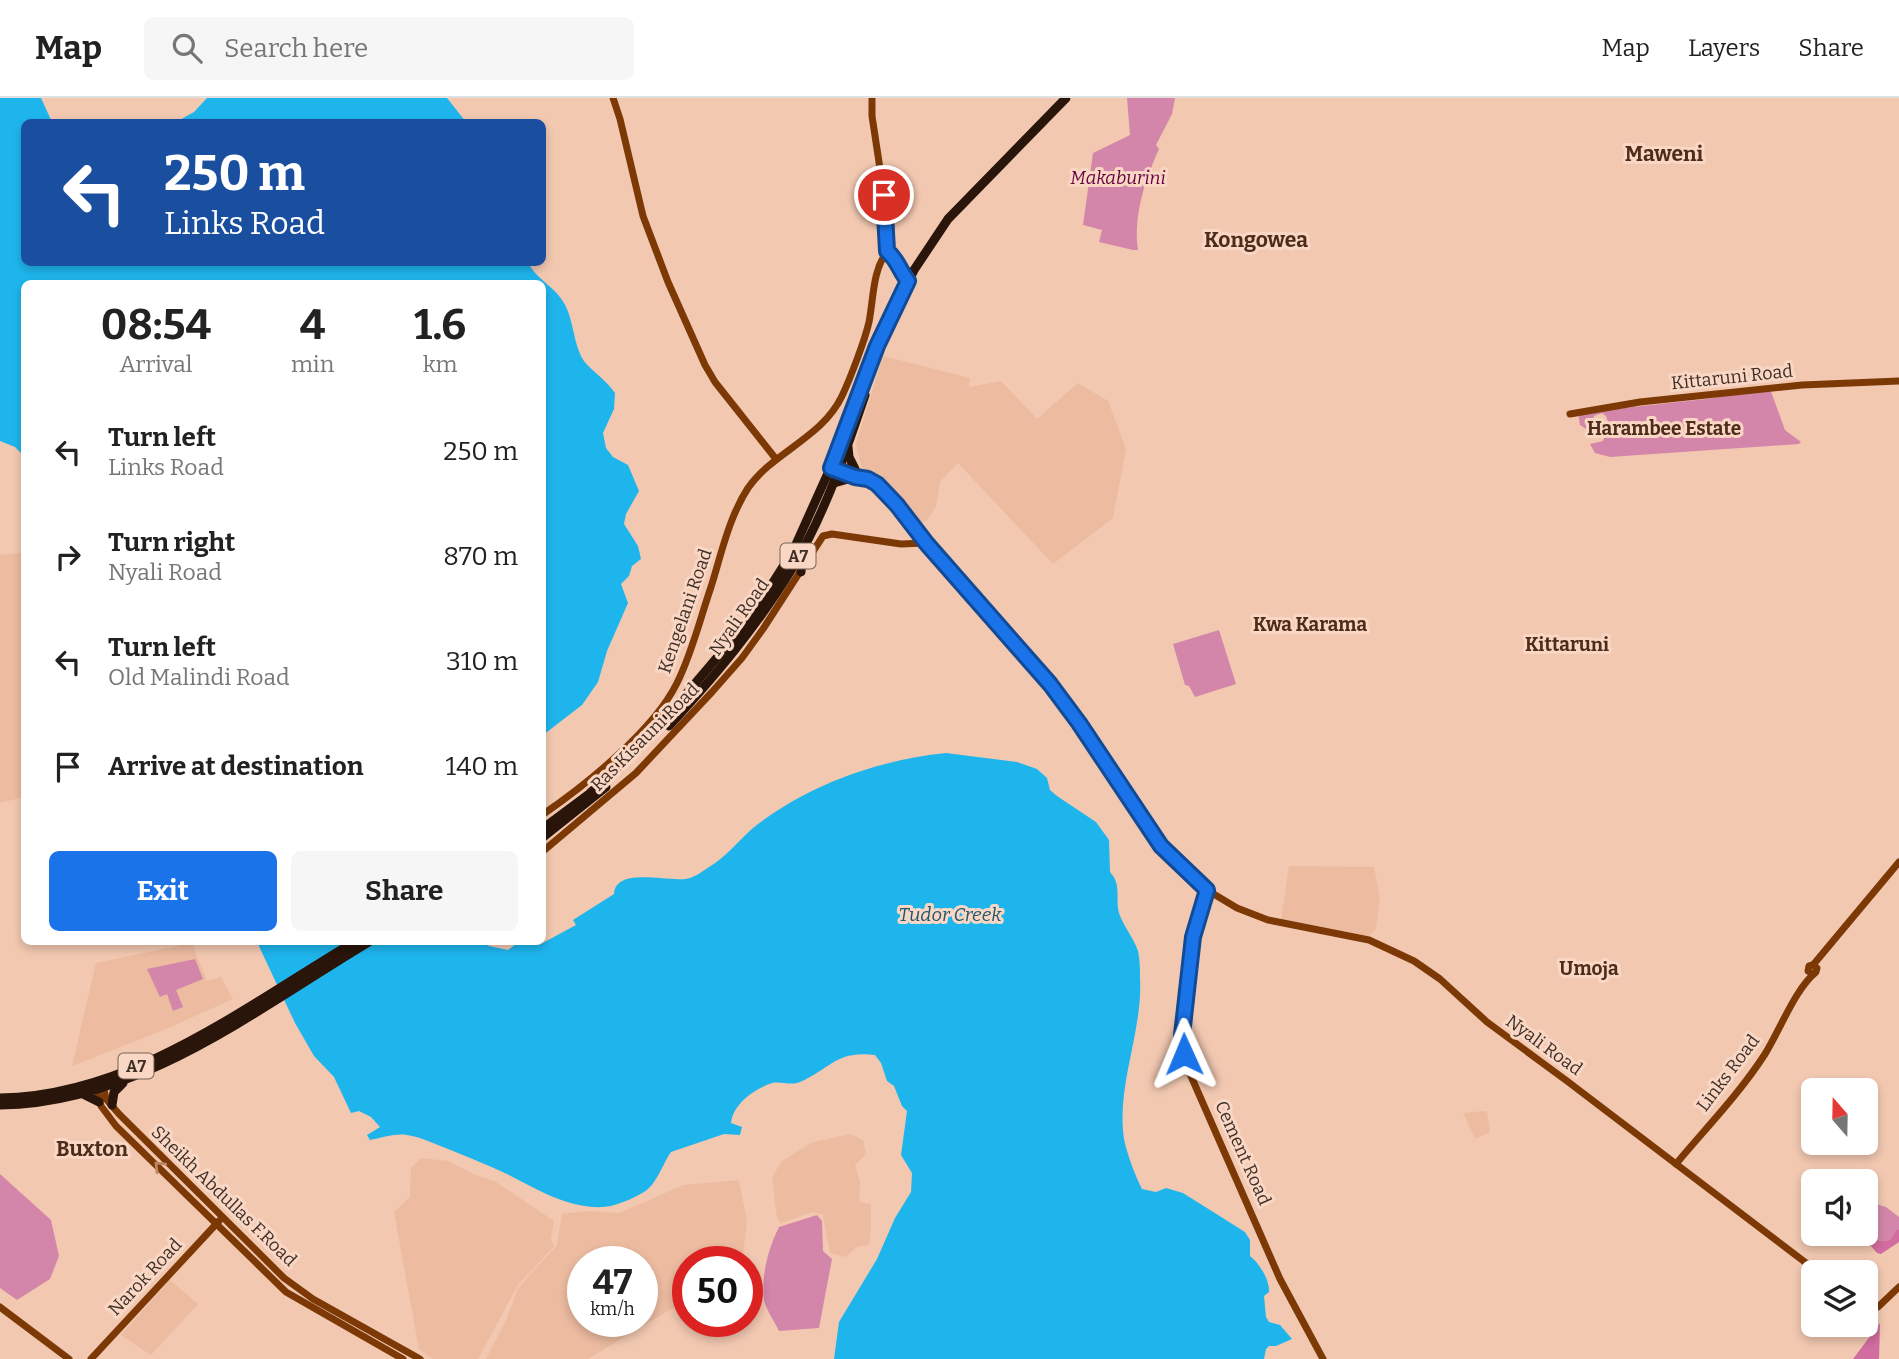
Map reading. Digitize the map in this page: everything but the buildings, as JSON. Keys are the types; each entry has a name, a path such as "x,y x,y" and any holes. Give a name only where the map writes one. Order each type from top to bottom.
{"highway":[{"name":"Nyali Road","path":"546,835 586,805 636,759 738,656 803,548 834,483 836,467 877,346 910,282 958,210 1066,98"},
{"name":"Nyali Road","path":"546,826 582,800 631,756 743,629 778,578 848,446 876,364 910,282"},
{"path":"834,483 855,473 848,446"},
{"path":"801,572 803,548"},
{"name":"A7","path":"0,1098 45,1094 127,1079 180,1055 349,945"},
{"name":"A7","path":"0,1105 42,1103 83,1094 261,1003 364,945"},
{"path":"111,1105 114,1092 127,1079"},
{"path":"83,1094 99,1102"}],"main road":[{"path":"613,98 645,223 705,365 715,382 776,459"},
{"path":"872,98 872,116 884,195 887,251 901,265 916,272"},
{"name":"Kengelani Road","path":"546,813 586,782 639,733 666,701 682,673 740,503 757,476 824,421 841,397 867,329 875,276 887,251"},
{"path":"901,265 903,274 910,282"},
{"name":"Kittaruni Road","path":"1570,414 1640,402 1762,389 1899,381"},
{"path":"836,467 877,484 897,505 924,540 1050,684 1161,846 1207,890 1221,899"},
{"name":"Ras Kisauni Road","path":"546,849 636,773 738,656 801,572 821,537 828,534 901,544 914,544 924,540"},
{"path":"682,673 698,682"},
{"name":"Links Road","path":"1676,1164 1752,1073 1812,970 1899,862"},
{"name":"Cement Road","path":"1207,890 1193,937 1182,1035 1187,1067 1280,1279 1323,1359"},
{"path":"1203,908 1221,899"},
{"name":"Nyali Road","path":"1221,899 1268,920 1369,940 1414,961 1440,979 1487,1022 1802,1260"},
{"name":"Sheikh Abdullas F.Road","path":"99,1084 99,1102 116,1126 295,1287 420,1359"},
{"name":"Sheikh Abdullas F.Road","path":"99,1084 111,1105 286,1292 403,1359"},
{"name":"Narok Road","path":"91,1359 219,1221"},
{"path":"1878,1307 1899,1287"},
{"path":"0,1307 69,1359"}],"shaded area":[{"path":"883,356 970,378 969,387 1001,381 1037,419 1078,383 1108,401 1126,449 1113,518 1053,564 958,463 940,482 936,506 928,519 919,525 888,490 862,469 856,444"},
{"path":"21,552 21,798 0,803 0,555"},
{"path":"1289,866 1374,867 1380,898 1376,929 1368,936 1281,920"},
{"path":"193,945 207,981 221,977 233,999 72,1066 96,963"},
{"path":"1487,1112 1490,1132 1475,1139 1463,1113"},
{"path":"850,1134 863,1140 866,1154 855,1165 860,1183 859,1202 871,1204 871,1227 869,1245 857,1247 845,1257 830,1253 823,1215 813,1212 781,1223 777,1218 772,1178 781,1162 811,1143"},
{"path":"421,1158 448,1161 496,1182 554,1221 551,1239 554,1246 518,1285 478,1359 433,1359 419,1349 394,1212 410,1197 411,1168"},
{"path":"739,1180 747,1222 744,1246 672,1246 672,1309 658,1317 658,1246 567,1246 567,1337 625,1337 588,1359 486,1359 507,1318 518,1288 557,1245 562,1214 587,1211 620,1213 683,1185"},
{"path":"1896,1230 1899,1230 1899,1242 1881,1254 1871,1246 1878,1246 1878,1239 1890,1240"},
{"path":"170,1280 198,1304 151,1355 121,1335"},
{"path":"1880,1323 1879,1359 1853,1359 1870,1337 1878,1337"}],"green space":[{"name":"Makaburini","path":"1127,98 1175,98 1172,114 1156,145 1159,149 1141,198 1137,224 1138,250 1099,242 1102,230 1083,225 1093,153 1130,135"},
{"path":"1770,389 1785,430 1801,442 1799,444 1610,457 1595,453 1590,444 1603,441 1609,425 1606,416 1602,413 1594,416 1589,431 1580,425 1578,413 1706,399"},
{"path":"1219,630 1236,684 1195,697 1189,686 1185,685 1173,644"},
{"path":"195,959 203,979 176,990 183,1007 173,1011 167,994 160,997 147,969"},
{"path":"0,1174 51,1220 59,1256 50,1279 17,1300 0,1288"},
{"path":"1878,1205 1899,1217 1899,1230 1896,1230 1890,1240 1879,1241"},
{"path":"817,1215 822,1221 823,1251 832,1259 819,1328 779,1331 764,1300 766,1263 779,1227"}],"water":[{"path":"0,98 41,98 51,119 21,119 21,266 530,266 543,280 21,280 21,453 15,447 0,441"},
{"path":"207,98 447,98 464,119 181,119 194,112"},
{"path":"546,283 564,303 584,361 615,393 614,409 603,433 606,448 613,457 628,465 639,491 626,514 624,524 638,546 641,559 632,566 629,576 621,584 628,603 607,651 598,682 582,705 546,733"},
{"name":"Tudor Creek","path":"946,753 1017,762 1037,769 1047,778 1050,790 1096,822 1109,840 1110,872 1117,887 1119,913 1136,946 1140,965 1138,1018 1124,1099 1124,1139 1127,1151 1142,1189 1156,1192 1166,1188 1183,1193 1245,1232 1250,1240 1250,1256 1268,1282 1269,1292 1264,1296 1266,1317 1269,1322 1280,1325 1292,1339 1269,1346 1264,1359 834,1359 839,1322 877,1259 895,1218 911,1192 912,1173 901,1155 907,1111 902,1106 894,1086 887,1081 875,1055 852,1055 835,1061 800,1082 772,1083 758,1089 745,1098 733,1116 731,1123 742,1127 740,1135 724,1134 671,1152 652,1184 644,1192 630,1199 608,1207 578,1205 553,1197 493,1167 417,1137 398,1135 370,1140 367,1135 380,1127 371,1117 359,1111 351,1113 334,1077 314,1056 295,1023 258,945 488,945 508,950 515,945 546,945 546,941 576,925 573,920 614,894 617,885 624,880 646,877 690,878 721,859 753,828 796,799 869,768"}],"district":[{"name":"Maweni","path":"1664,154"},
{"name":"Kongowea","path":"1256,240"},
{"name":"Harambee Estate","path":"1664,428"},
{"name":"Kwa Karama","path":"1310,624"},
{"name":"Kittaruni","path":"1567,644"},
{"name":"Umoja","path":"1589,968"},
{"name":"Buxton","path":"92,1149"}],"route":[{"path":"884,195 887,251 901,265 908,281 877,346 831,468 877,484 897,505 927,544 1050,684 1161,846 1207,890 1193,937 1182,1035 1184,1054"}]}
